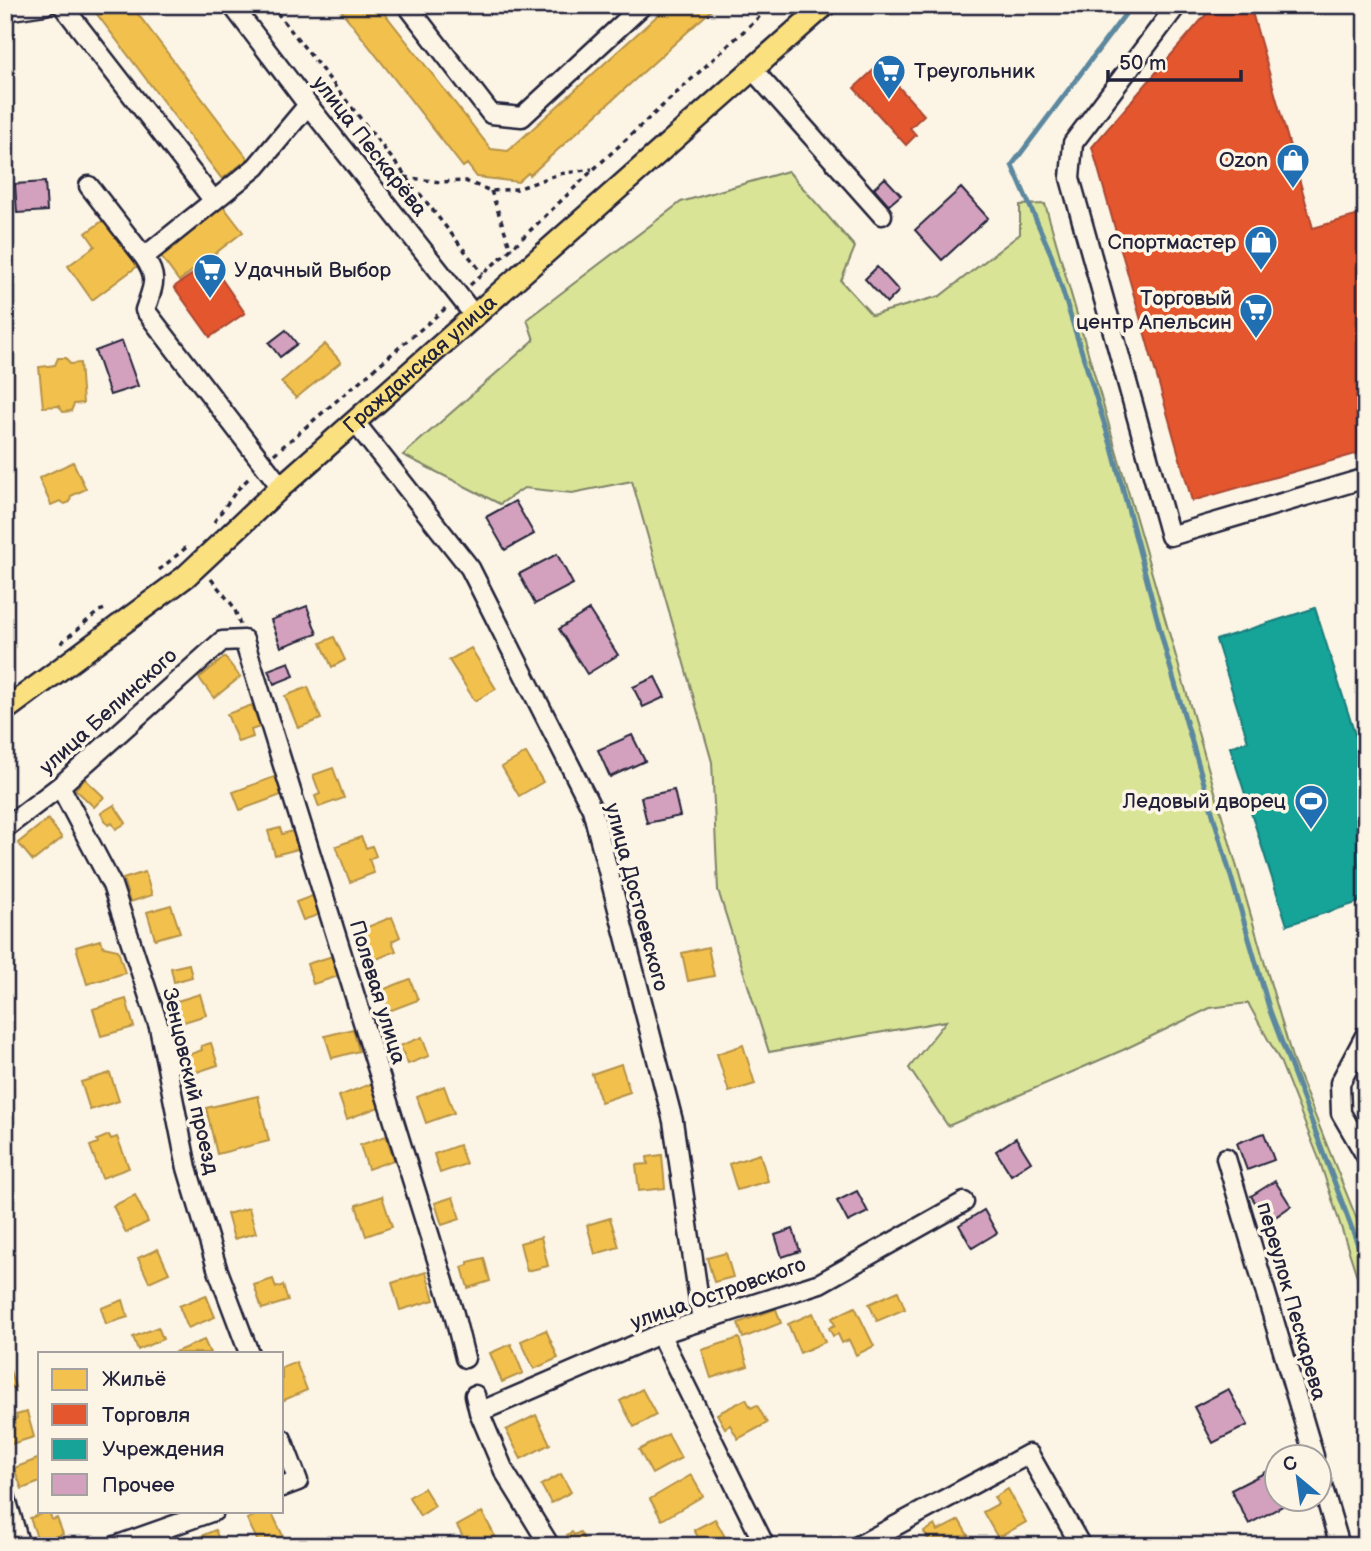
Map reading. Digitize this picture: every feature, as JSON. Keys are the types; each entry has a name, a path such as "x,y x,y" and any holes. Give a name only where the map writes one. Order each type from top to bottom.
{"main road":[{"name":"Гражданская улица","path":"5,710 199,565 354,421 825,5"}],"street":[{"path":"5,11 45,5"},
{"path":"62,5 214,201"},
{"name":"улица Пескарёва","path":"232,5 474,315"},
{"path":"407,5 491,114 522,117 643,5"},
{"path":"1177,5 1073,143 1070,178 1170,536 1366,478"},
{"path":"753,69 882,215"},
{"path":"144,257 256,167 308,105"},
{"path":"89,186 153,270 153,284 145,310 281,487"},
{"name":"улица Достоевского","path":"354,421 470,568 592,809 673,1121 702,1321"},
{"name":"улица Белинского","path":"5,828 60,786 222,641 244,640"},
{"name":"Полевая улица","path":"244,640 454,1314 465,1358"},
{"name":"Зенцовский проезд","path":"60,786 113,884 159,1027 187,1168 217,1268 249,1352"},
{"path":"1366,1034 1340,1083 1342,1113 1366,1156"},
{"name":"переулок Пескарева","path":"1226,1158 1310,1442"},
{"name":"улица Островского","path":"550,1546 504,1471 477,1403 660,1334 820,1283 964,1202"},
{"path":"660,1334 765,1546"},
{"path":"284,1444 298,1481 284,1486"},
{"path":"858,1546 1029,1454 1081,1546"},
{"path":"5,1496 20,1546"},
{"path":"115,1546 211,1512"},
{"path":"1330,1512 1340,1546"}],"path":[{"path":"271,5 483,274"},
{"path":"211,526 237,490 263,464 511,249 772,5"},
{"path":"362,171 439,182 465,181 491,191 517,189 559,174 594,169"},
{"path":"491,191 511,249"},
{"path":"159,570 190,544"},
{"path":"199,565 234,607 244,640"},
{"path":"57,648 99,611 115,606"}],"green space":[{"path":"788,171 855,247 841,281 872,315 940,296 1020,234 1020,205 1045,204 1293,1061 1366,1242 1366,1304 1319,1159 1280,1061 1248,1003 1210,1008 1123,1050 948,1126 909,1068 946,1021 769,1052 718,890 712,762 632,481 572,493 524,488 500,504 403,455 534,340 527,319 681,202"}],"building: Жильё":[{"path":"98,5 131,5 248,159 222,179 93,9"},
{"path":"337,5 378,5 491,149 508,151 669,5 717,5 530,175 528,173 518,182 477,177 467,164 463,167"},
{"path":"223,206 243,232 179,281 159,254"},
{"path":"105,219 139,265 92,300 68,266 95,246 86,233"},
{"path":"325,344 341,362 296,398 281,382"},
{"path":"58,358 66,358 70,364 80,363 83,403 74,404 71,411 63,412 59,406 43,407 39,367 55,365"},
{"path":"73,462 86,489 71,496 70,502 65,504 60,501 51,505 39,478"},
{"path":"334,637 345,660 332,667 321,643"},
{"path":"471,648 496,689 475,701 449,660"},
{"path":"225,657 240,677 214,698 199,678"},
{"path":"308,687 321,719 298,728 285,696"},
{"path":"252,705 260,727 251,730 253,737 238,742 227,714"},
{"path":"526,753 543,782 519,796 502,767"},
{"path":"333,768 344,798 319,807 315,796 320,794 313,775"},
{"path":"277,776 284,794 240,810 233,792"},
{"path":"85,779 104,797 94,807 75,789"},
{"path":"114,805 126,823 116,829 112,823 108,825 101,813"},
{"path":"48,819 62,838 33,861 18,843"},
{"path":"280,828 282,834 293,831 298,849 275,855 268,831"},
{"path":"361,837 366,848 372,846 376,856 369,859 374,873 350,882 336,846"},
{"path":"145,872 152,895 130,902 123,879"},
{"path":"320,893 327,912 303,920 296,902"},
{"path":"171,905 180,932 155,939 147,912"},
{"path":"392,917 400,937 392,941 396,951 372,961 360,930"},
{"path":"100,940 104,947 118,950 125,973 87,984 76,947"},
{"path":"708,947 714,976 688,981 682,953"},
{"path":"336,955 342,975 313,984 307,964"},
{"path":"189,964 192,977 174,982 171,968"},
{"path":"410,979 418,1000 389,1011 382,990"},
{"path":"200,994 206,1015 181,1023 174,1002"},
{"path":"126,999 134,1027 101,1036 93,1009"},
{"path":"353,1029 359,1051 332,1058 325,1036"},
{"path":"422,1037 429,1056 408,1064 400,1046"},
{"path":"211,1043 218,1065 194,1073 188,1055"},
{"path":"743,1045 755,1084 729,1092 717,1054"},
{"path":"621,1064 630,1092 601,1102 592,1074"},
{"path":"110,1073 119,1101 90,1110 81,1082"},
{"path":"373,1083 382,1106 347,1119 339,1096"},
{"path":"444,1086 454,1113 426,1123 417,1097"},
{"path":"258,1096 269,1141 217,1154 206,1108"},
{"path":"109,1135 111,1139 117,1137 129,1168 102,1178 90,1146"},
{"path":"386,1136 394,1160 368,1169 360,1145"},
{"path":"459,1145 466,1164 440,1173 434,1154"},
{"path":"760,1154 768,1181 737,1190 729,1164"},
{"path":"662,1155 665,1188 639,1191 636,1165 648,1164 647,1157"},
{"path":"135,1195 148,1222 126,1233 113,1206"},
{"path":"382,1196 392,1227 366,1236 356,1205"},
{"path":"453,1197 460,1219 442,1225 435,1203"},
{"path":"249,1208 256,1233 234,1239 227,1214"},
{"path":"610,1218 619,1247 595,1254 587,1225"},
{"path":"541,1237 548,1266 527,1271 520,1243"},
{"path":"158,1249 169,1273 149,1282 138,1258"},
{"path":"726,1253 733,1277 714,1282 707,1258"},
{"path":"484,1258 490,1281 468,1288 462,1267 468,1265 468,1262"},
{"path":"426,1272 434,1300 400,1310 392,1283"},
{"path":"273,1279 276,1288 283,1285 288,1301 262,1309 254,1285"},
{"path":"898,1291 905,1309 877,1321 869,1304"},
{"path":"206,1295 215,1317 188,1328 179,1306"},
{"path":"123,1300 128,1317 106,1324 101,1308"},
{"path":"855,1307 874,1346 856,1355 849,1340 842,1343 838,1334 833,1336 829,1328 835,1325 832,1318"},
{"path":"776,1309 781,1323 743,1338 738,1323"},
{"path":"813,1313 825,1342 800,1353 788,1324"},
{"path":"158,1327 163,1339 138,1350 133,1337"},
{"path":"546,1330 558,1358 534,1369 521,1341"},
{"path":"739,1338 748,1366 711,1378 702,1350"},
{"path":"204,1340 210,1352 175,1352"},
{"path":"511,1344 523,1373 502,1382 490,1353"},
{"path":"5,1361 15,1387 5,1389"},
{"path":"296,1362 307,1390 284,1400 284,1367"},
{"path":"642,1389 656,1415 634,1427 620,1401"},
{"path":"746,1399 751,1408 757,1405 767,1423 738,1439 730,1425 725,1428 717,1414"},
{"path":"27,1412 34,1437 8,1445 5,1421"},
{"path":"536,1415 550,1444 521,1459 506,1430"},
{"path":"668,1434 681,1458 652,1474 639,1450"},
{"path":"38,1459 38,1483 22,1489 14,1468"},
{"path":"561,1474 571,1492 551,1503 541,1485"},
{"path":"691,1475 703,1496 662,1520 650,1499"},
{"path":"424,1488 435,1506 420,1516 409,1497"},
{"path":"1008,1489 1026,1522 998,1538 983,1512 998,1504 994,1497"},
{"path":"49,1512 52,1520 57,1518 63,1534 39,1543 30,1518"},
{"path":"263,1512 271,1512 284,1538 267,1546 260,1546 247,1519"},
{"path":"482,1512 497,1540 487,1546 468,1546 457,1526"},
{"path":"715,1519 730,1546 703,1546 694,1530"},
{"path":"959,1520 971,1541 963,1546 932,1546 924,1532 935,1525 938,1531"},
{"path":"215,1530 222,1546 197,1546 194,1539"},
{"path":"572,1532 574,1535 580,1532 588,1546 567,1546 564,1540"}],"building: Торговля":[{"name":"Торговый центр Апельсин","path":"1214,5 1250,5 1313,228 1366,213 1366,451 1192,501 1092,147"},
{"name":"Треугольник","path":"879,65 924,115 910,128 916,135 906,145 854,88"},
{"name":"Удачный Выбор","path":"210,262 245,313 210,337 174,287"}],"building: Учреждения":[{"name":"Ледовый дворец","path":"1315,608 1366,763 1366,900 1287,925 1230,747 1248,741 1216,640"}],"building: Прочее":[{"path":"885,178 901,195 889,205 874,188"},
{"path":"45,182 47,211 17,213 15,184"},
{"path":"961,188 988,218 942,260 915,230"},
{"path":"877,267 899,291 887,303 865,279"},
{"path":"286,330 297,344 280,357 269,343"},
{"path":"122,341 138,386 110,395 95,351"},
{"path":"515,501 534,534 505,550 486,517"},
{"path":"557,554 573,584 535,604 519,574"},
{"path":"307,606 317,634 281,647 271,620"},
{"path":"589,610 618,655 587,674 559,629"},
{"path":"289,662 294,676 274,684 268,670"},
{"path":"655,677 665,697 643,707 633,687"},
{"path":"632,735 645,761 610,777 598,750"},
{"path":"674,790 680,816 647,823 641,797"},
{"path":"1264,1133 1274,1160 1247,1170 1237,1143"},
{"path":"1016,1138 1031,1162 1011,1175 996,1151"},
{"path":"1275,1181 1291,1206 1268,1222 1251,1196"},
{"path":"857,1191 868,1212 848,1222 837,1201"},
{"path":"984,1210 997,1233 972,1248 959,1225"},
{"path":"793,1229 800,1251 782,1257 775,1235"},
{"path":"1228,1389 1248,1425 1213,1443 1194,1407"},
{"path":"1262,1474 1262,1512 1271,1512 1249,1524 1231,1490"}],"waterway":[{"path":"1125,5 1126,13 1012,165 1051,254 1112,448 1167,656 1270,1011 1366,1266"}],"place":[{"name":"Треугольник","path":"889,101"},
{"name":"Ozon","path":"1293,190"},
{"name":"Спортмастер","path":"1261,272"},
{"name":"Удачный Выбор","path":"210,300"},
{"name":"Торговый центр Апельсин","path":"1256,340"},
{"name":"Ледовый дворец","path":"1311,831"}]}
